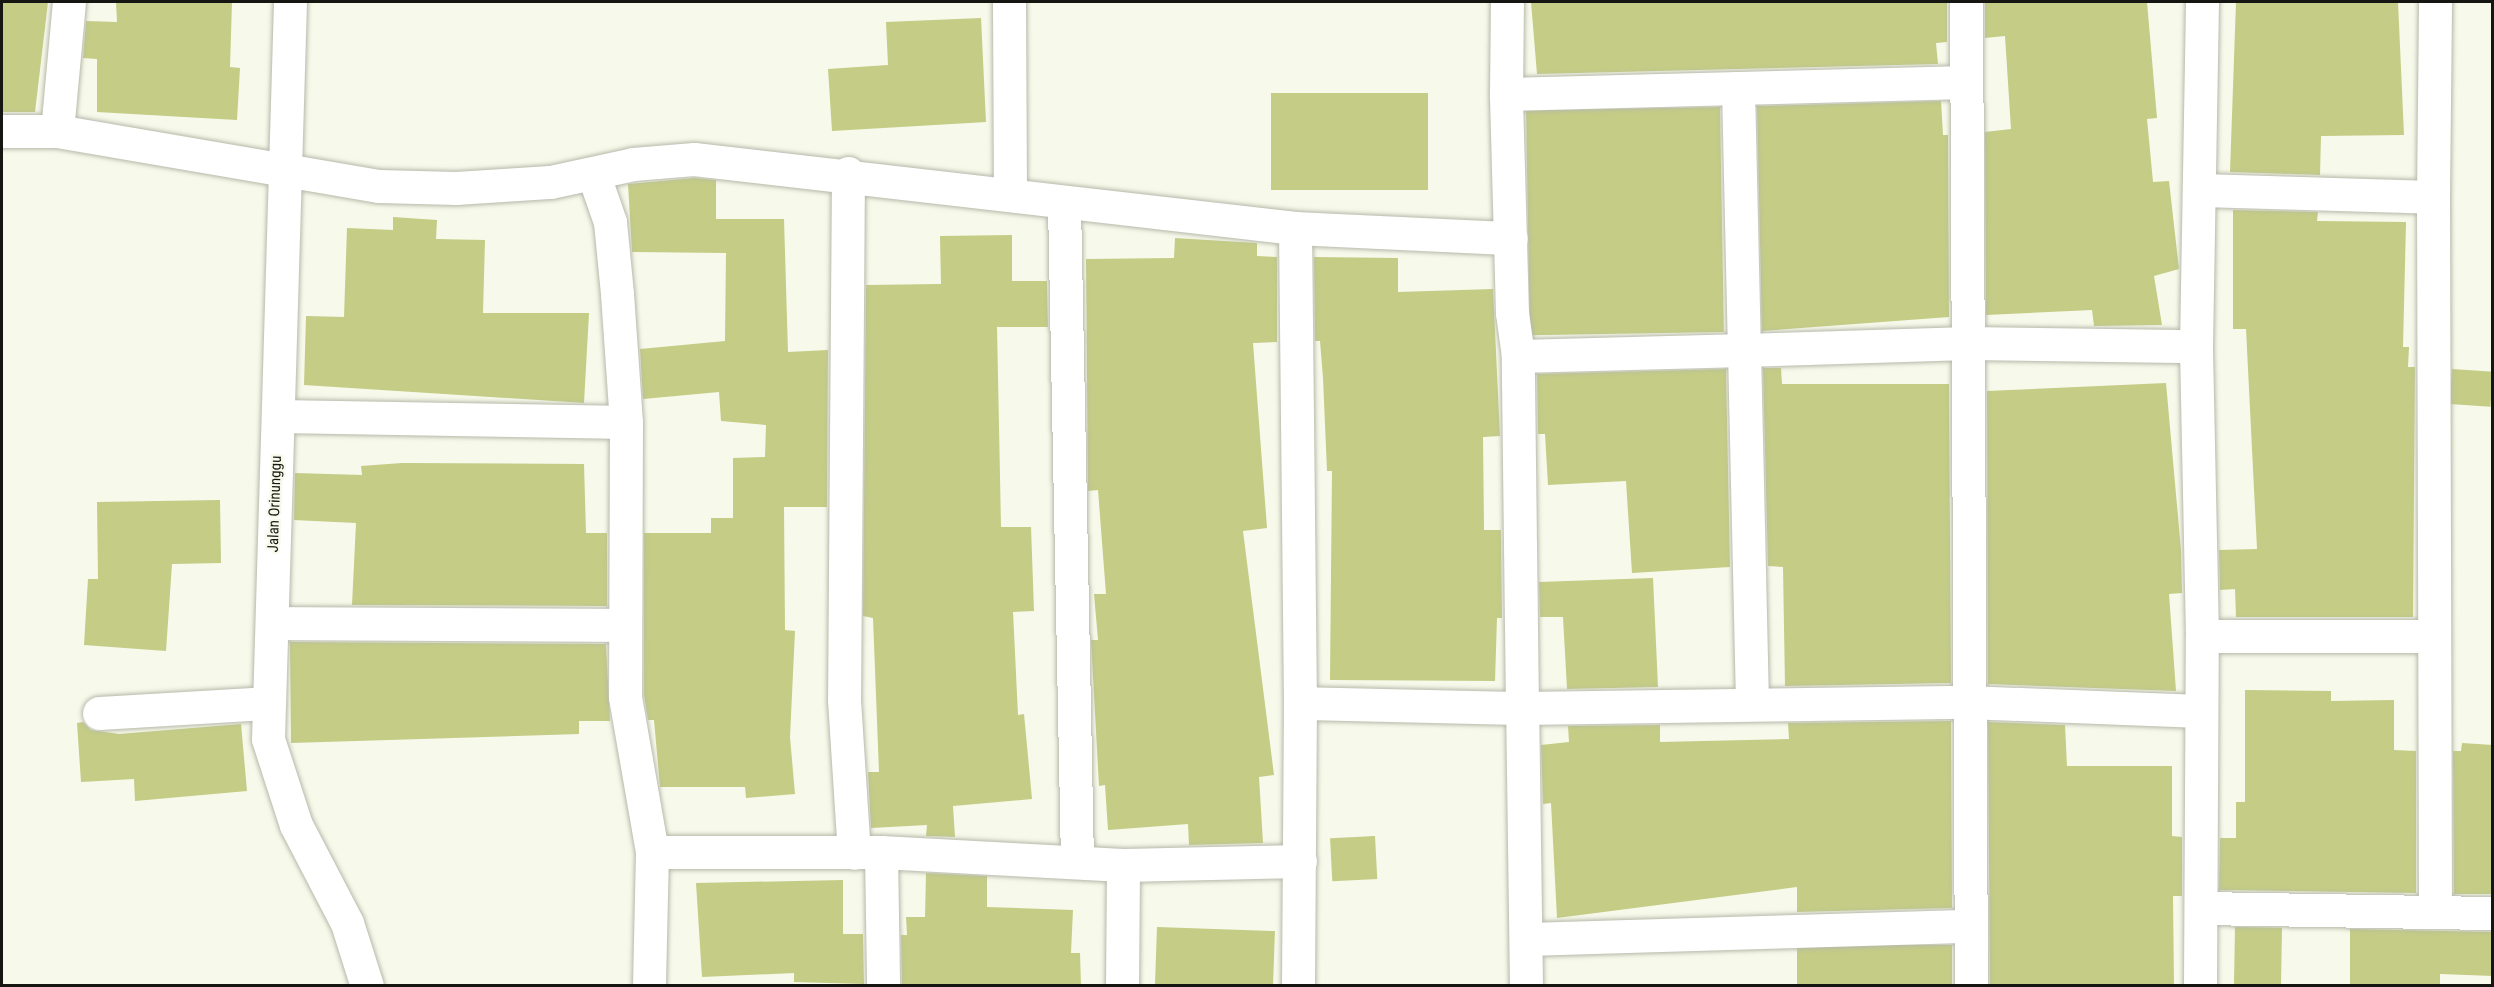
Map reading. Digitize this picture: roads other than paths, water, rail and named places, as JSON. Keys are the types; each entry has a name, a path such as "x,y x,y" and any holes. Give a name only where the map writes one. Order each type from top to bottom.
{"street":[{"path":"57,131 69,2"},
{"name":"Jalan Orinunggu","path":"290,2 282,167 280,416 272,504 274,623 266,703 278,780 347,923 367,986"},
{"path":"1009,2 1010,194"},
{"path":"1507,2 1506,94 1518,356 1526,986"},
{"path":"1966,2 1967,702 1971,986"},
{"path":"2200,986 2202,636 2196,346 2201,190 2202,2"},
{"path":"2435,2 2433,197 2435,908"},
{"path":"1506,94 1966,82"},
{"path":"1738,88 1752,703"},
{"path":"2,131 57,131 282,167 378,186 445,188 594,176 633,164 694,159 848,173 1064,203 1295,228 1511,238"},
{"path":"848,173 844,699 867,852 883,986"},
{"path":"594,176 610,222 626,422 623,625 625,697 652,852 649,986"},
{"path":"2201,190 2433,197"},
{"path":"1064,203 1077,862"},
{"path":"1295,228 1300,703 1298,986"},
{"path":"1518,356 1968,343 2196,346"},
{"path":"280,416 626,422"},
{"path":"274,623 623,625"},
{"path":"2202,636 2434,636"},
{"path":"1300,703 1522,708 1752,703 1967,702 2200,711"},
{"path":"99,713 266,703"},
{"path":"652,852 867,852 1123,866 1300,861"},
{"path":"1122,986 1123,866"},
{"path":"2202,908 2435,908 2493,913"},
{"path":"1527,939 1971,926"}]}
